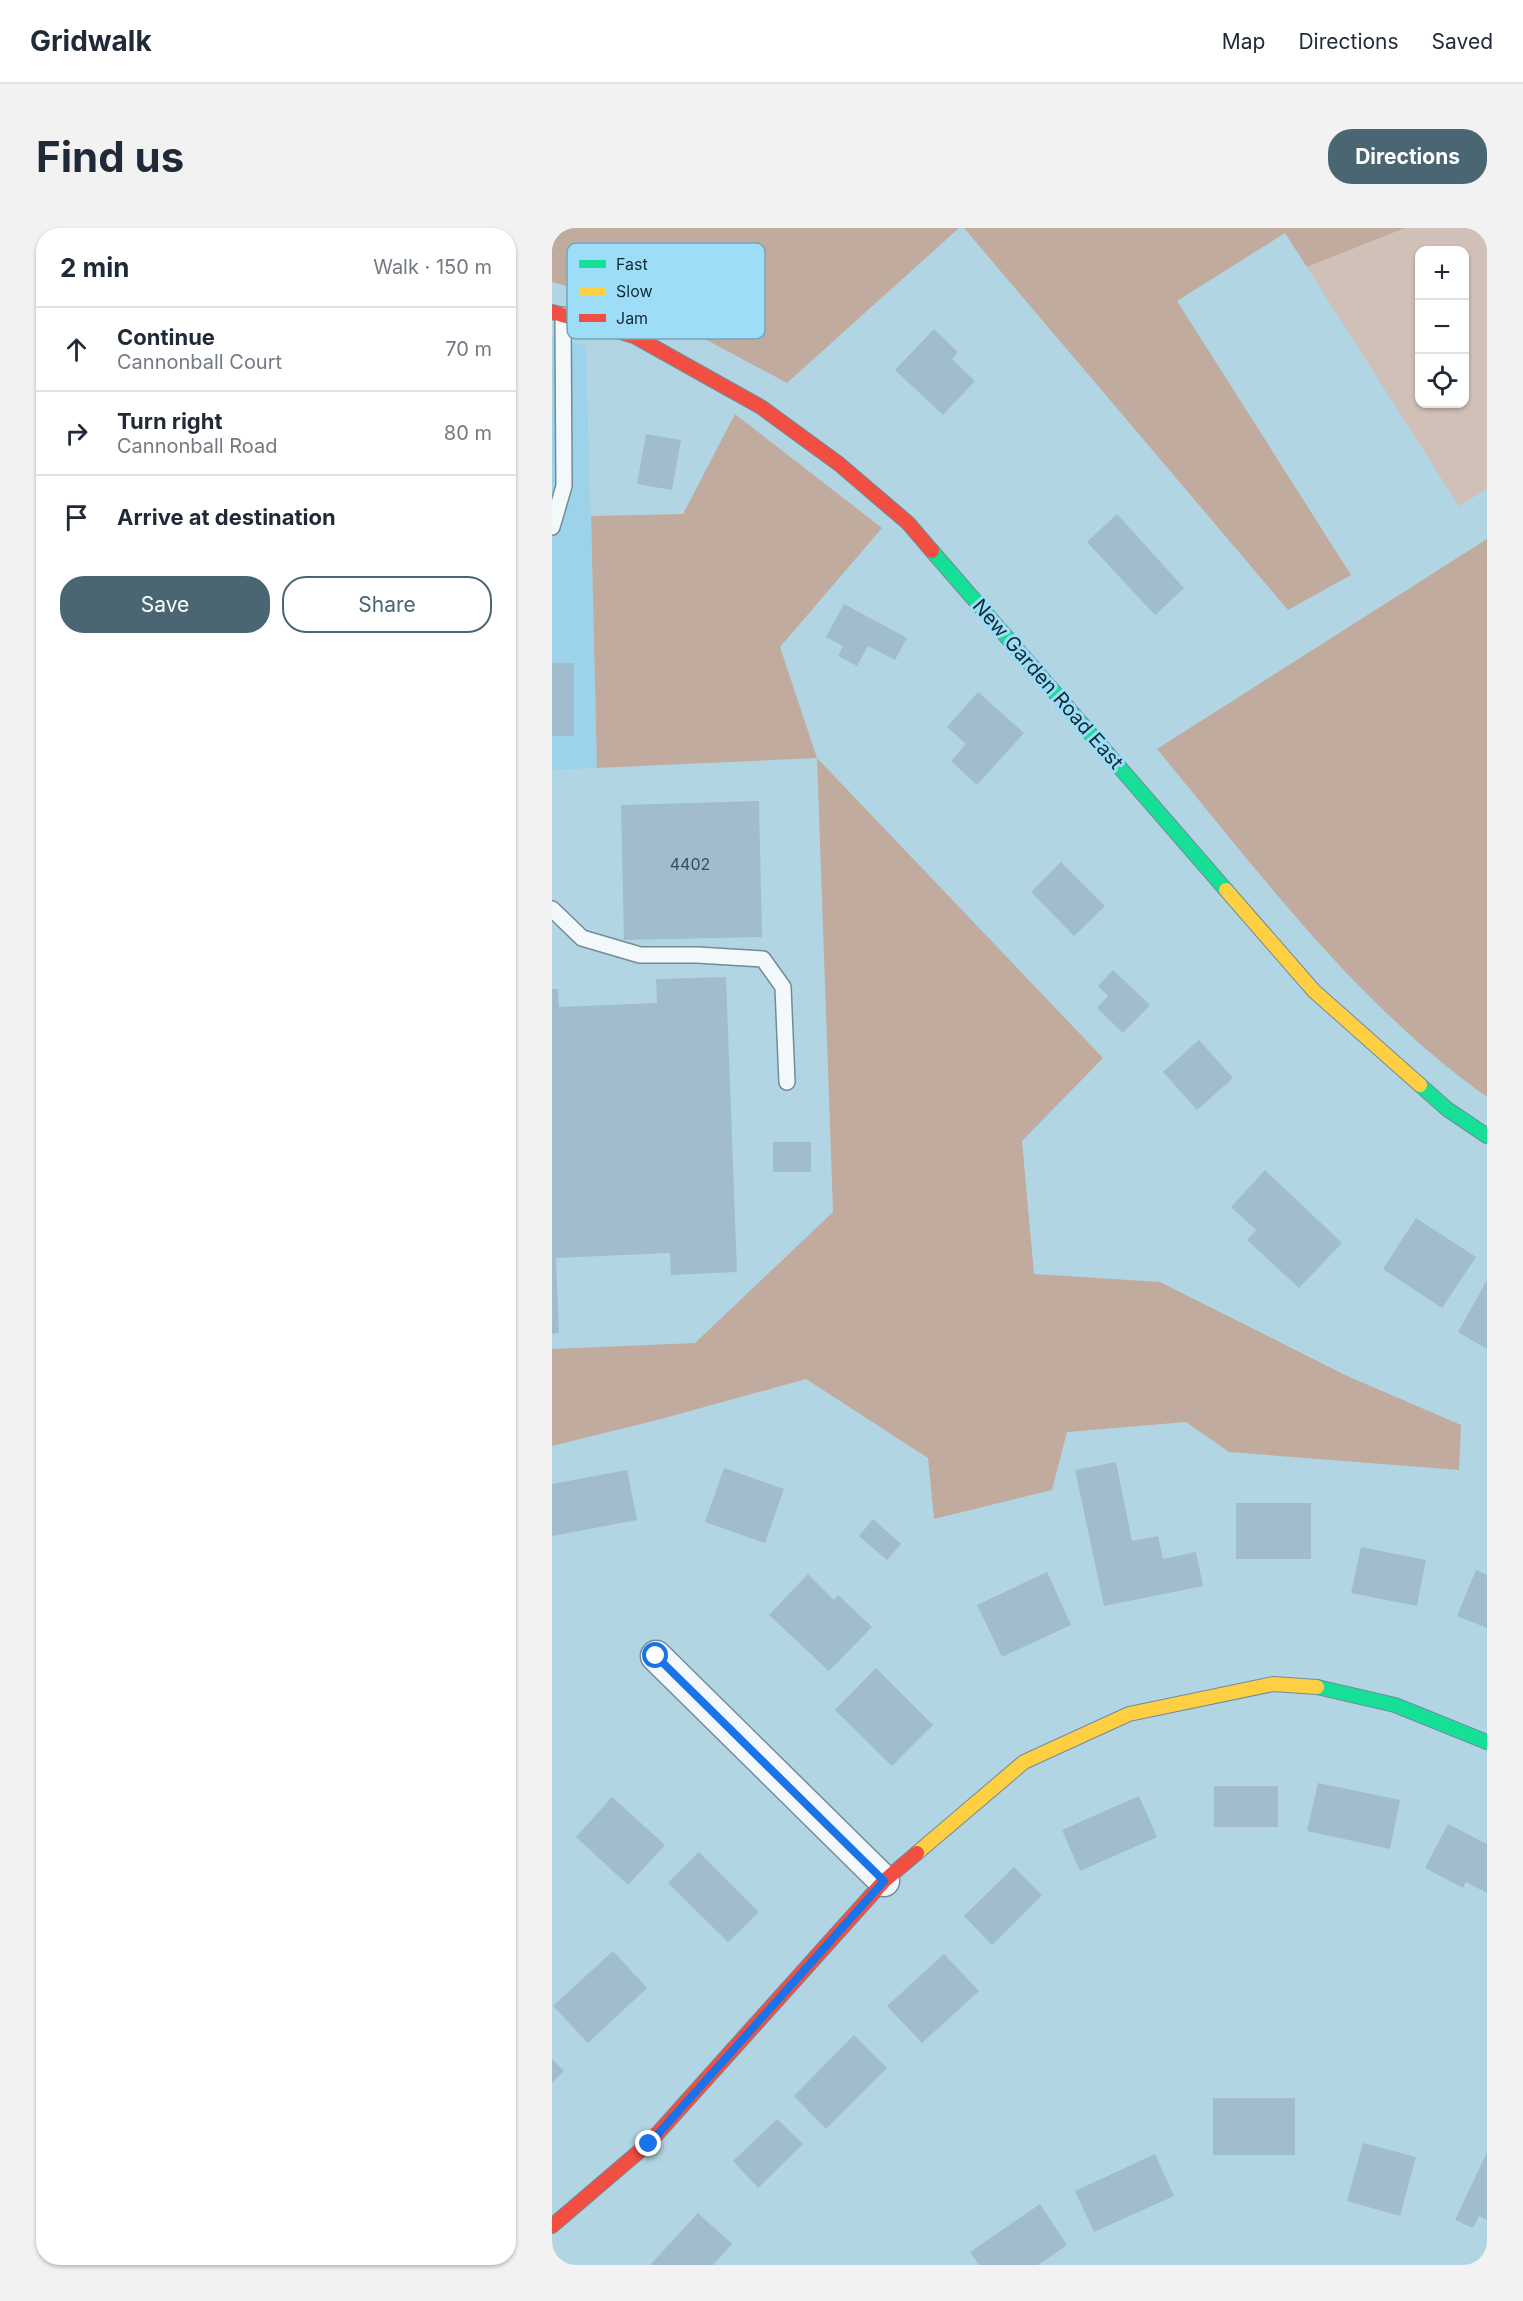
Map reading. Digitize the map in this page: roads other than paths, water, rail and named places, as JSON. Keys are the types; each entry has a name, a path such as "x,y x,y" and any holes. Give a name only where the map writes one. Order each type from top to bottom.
{"street":[{"name":"New Garden Road East","path":"639,339 760,407 839,464 908,523 1314,991 1447,1109 1487,1136"},
{"path":"656,1656 884,1881"},
{"path":"552,2226 649,2144 884,1881 1024,1762 1130,1714 1273,1684 1325,1688 1395,1705 1487,1742"}],"lane":[{"path":"552,528 564,486 558,314"},
{"path":"552,909 582,938 639,955 763,959 783,987 787,1082"}]}
